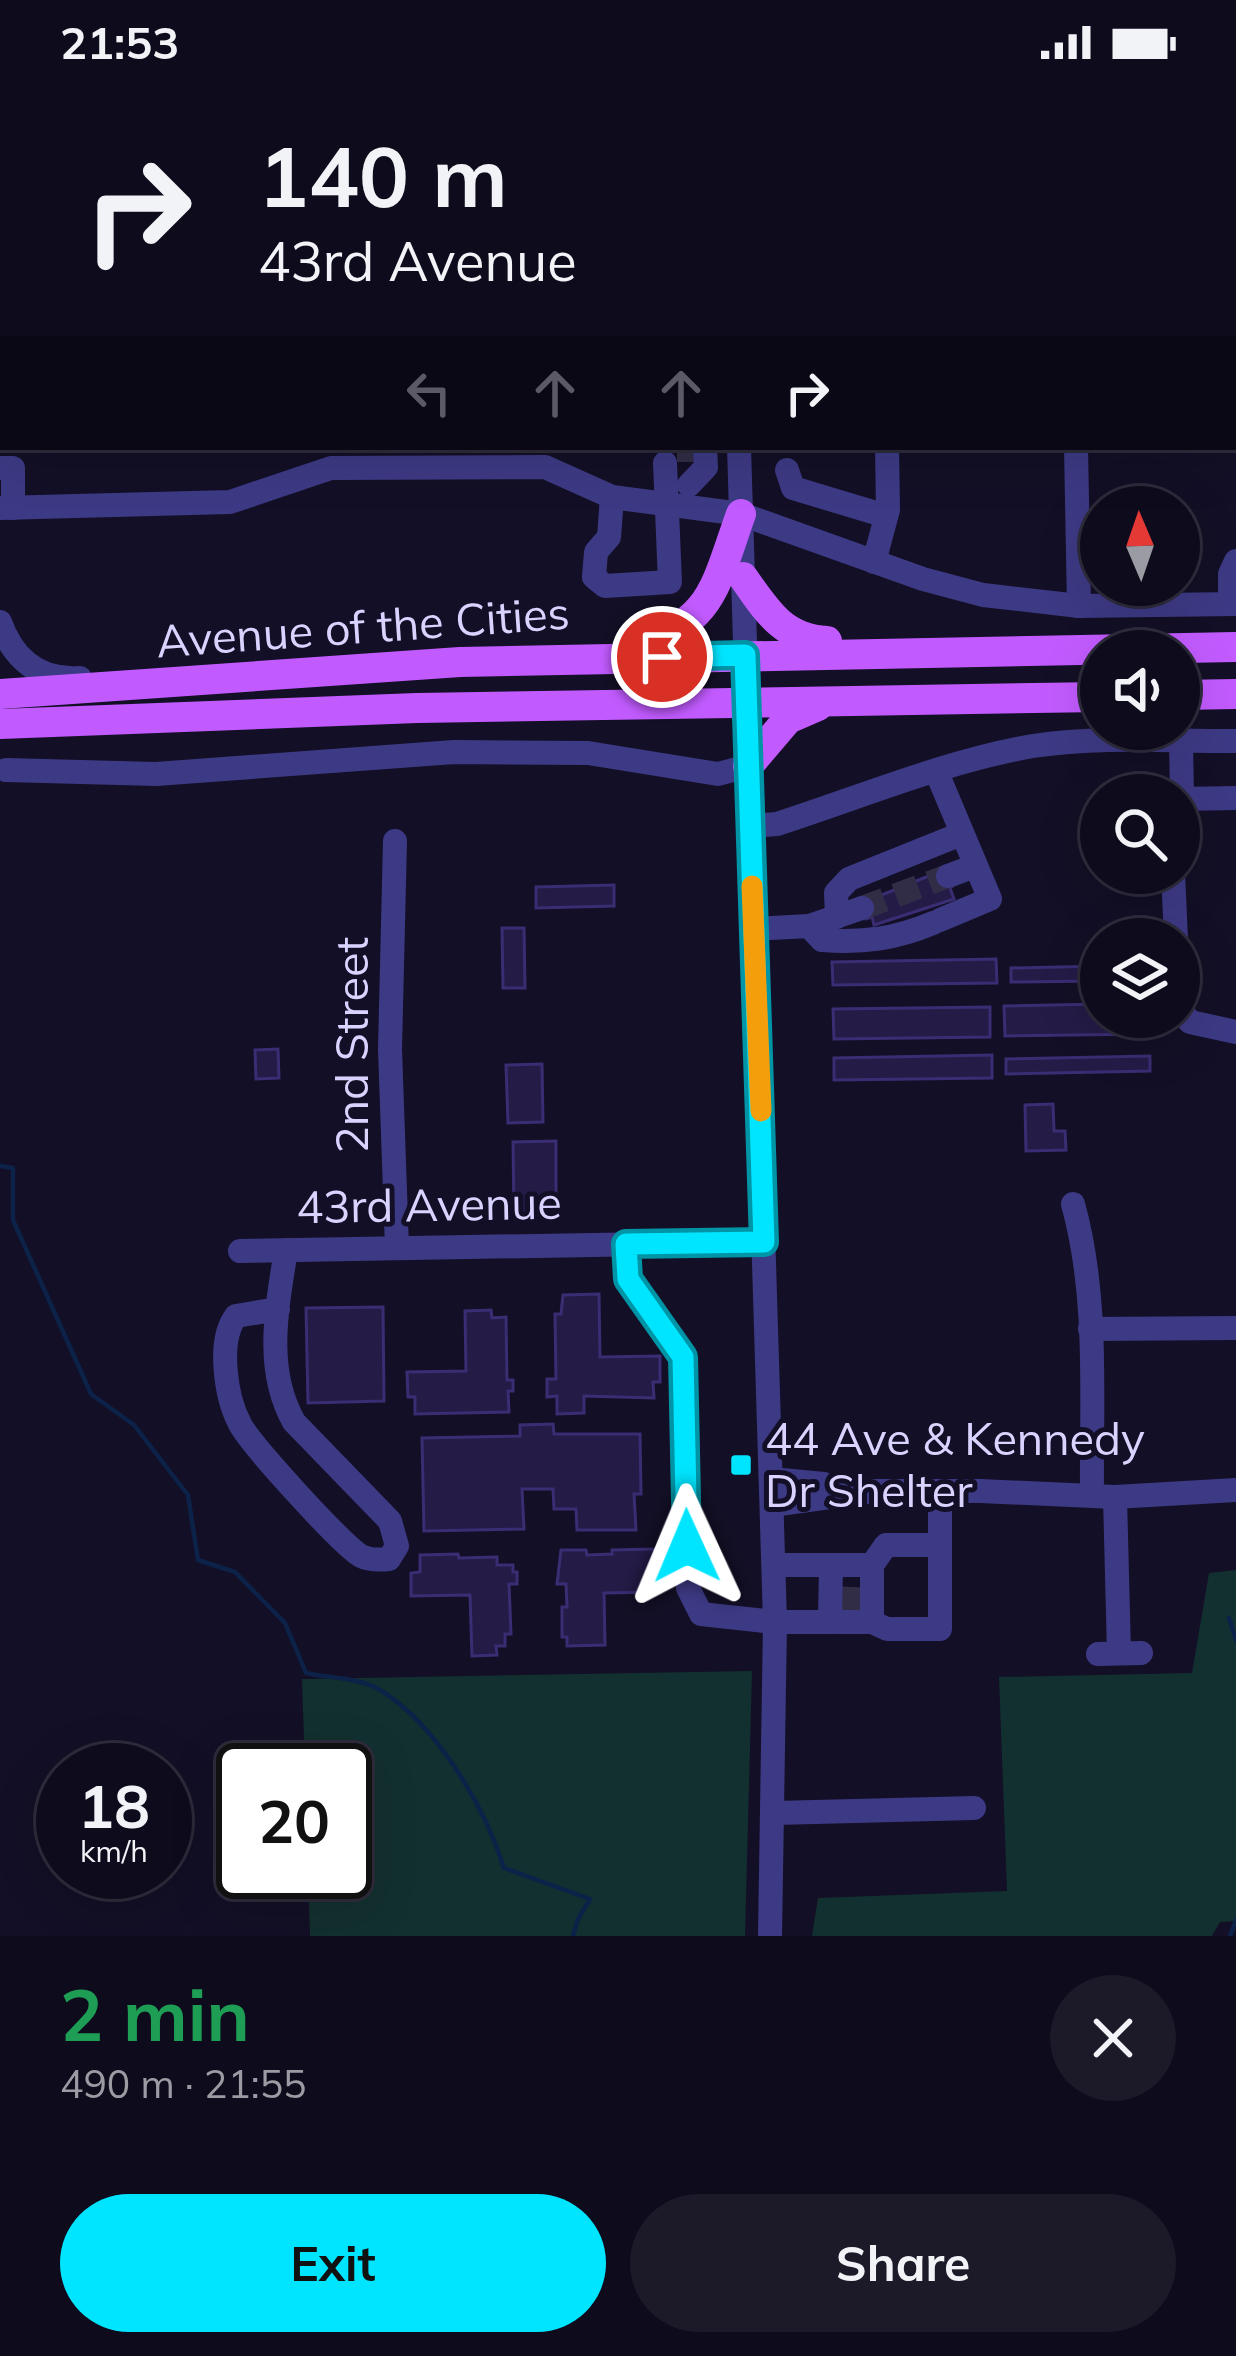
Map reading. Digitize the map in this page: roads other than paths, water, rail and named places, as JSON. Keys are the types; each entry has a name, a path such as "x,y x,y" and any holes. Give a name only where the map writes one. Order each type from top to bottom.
{"main road":[{"path":"548,659 619,649 673,633 704,606 741,514"},
{"path":"743,577 780,625 807,640 1080,644"},
{"name":"Avenue of the Cities","path":"1200,648 1236,647"},
{"name":"Avenue of the Cities","path":"1,694 548,659 1080,650"},
{"path":"1200,695 1236,694"},
{"name":"Avenue of the Cities","path":"0,724 417,708 1080,697"},
{"path":"748,766 788,719 836,700"}],"street":[{"path":"739,450 774,1565 775,1813 770,1936"},
{"path":"874,562 886,516 887,450"},
{"path":"1076,450 1078,605"},
{"path":"0,468 13,468 7,508 230,502 331,468 545,467 612,497 684,478 741,514 874,562 983,595 1078,605 1233,604 1230,574 1236,561"},
{"path":"612,497 610,537 596,552 594,577 605,586 670,582 684,478"},
{"path":"788,478 886,516"},
{"path":"0,622 19,656 37,671 56,678 216,667 346,669"},
{"path":"0,646 0,704"},
{"path":"1200,741 1236,740"},
{"path":"750,826 777,824 980,758 1049,744 1080,743"},
{"path":"6,770 157,774 376,756 500,752 588,753 718,774 748,766"},
{"path":"808,926 822,940 898,938 990,899 937,772"},
{"path":"1200,802 1236,798"},
{"path":"837,917 836,893 849,879 962,834"},
{"name":"2nd Street","path":"394,841 391,1049 398,1247"},
{"path":"948,876 975,866"},
{"path":"754,929 808,926 862,908"},
{"path":"1200,1024 1236,1032"},
{"path":"1073,1204 1087,1267 1119,1653"},
{"name":"43rd Avenue","path":"240,1251 764,1242"},
{"path":"626,1244 628,1279 683,1357 688,1588 701,1613 775,1622 851,1619 887,1629 940,1629 940,1491"},
{"path":"278,1309 236,1316 228,1326 229,1392 240,1424 270,1464 360,1556 388,1559 397,1546 390,1521 295,1423 283,1403 276,1376 286,1250"},
{"path":"1090,1329 1236,1328"},
{"path":"771,1492 1104,1497 1236,1490"},
{"path":"774,1565 852,1570 886,1545 940,1545"},
{"path":"851,1619 852,1570"},
{"path":"851,1619 852,1570"},
{"path":"775,1813 974,1808"}],"waterway":[{"path":"0,1166 13,1168 13,1220 91,1394 134,1425 188,1495 198,1560 235,1572 285,1623 306,1673 373,1686 420,1724 471,1794 504,1868 590,1899 573,1936"},
{"path":"1229,1618 1236,1640"},
{"path":"1230,1936 1236,1920"}],"tunnel":[{"path":"689,450 689,462"},
{"path":"862,908 948,876"},
{"path":"851,1611 852,1585"}],"place":[{"name":"44 Ave & Kennedy Dr Shelter","path":"741,1465"}]}
